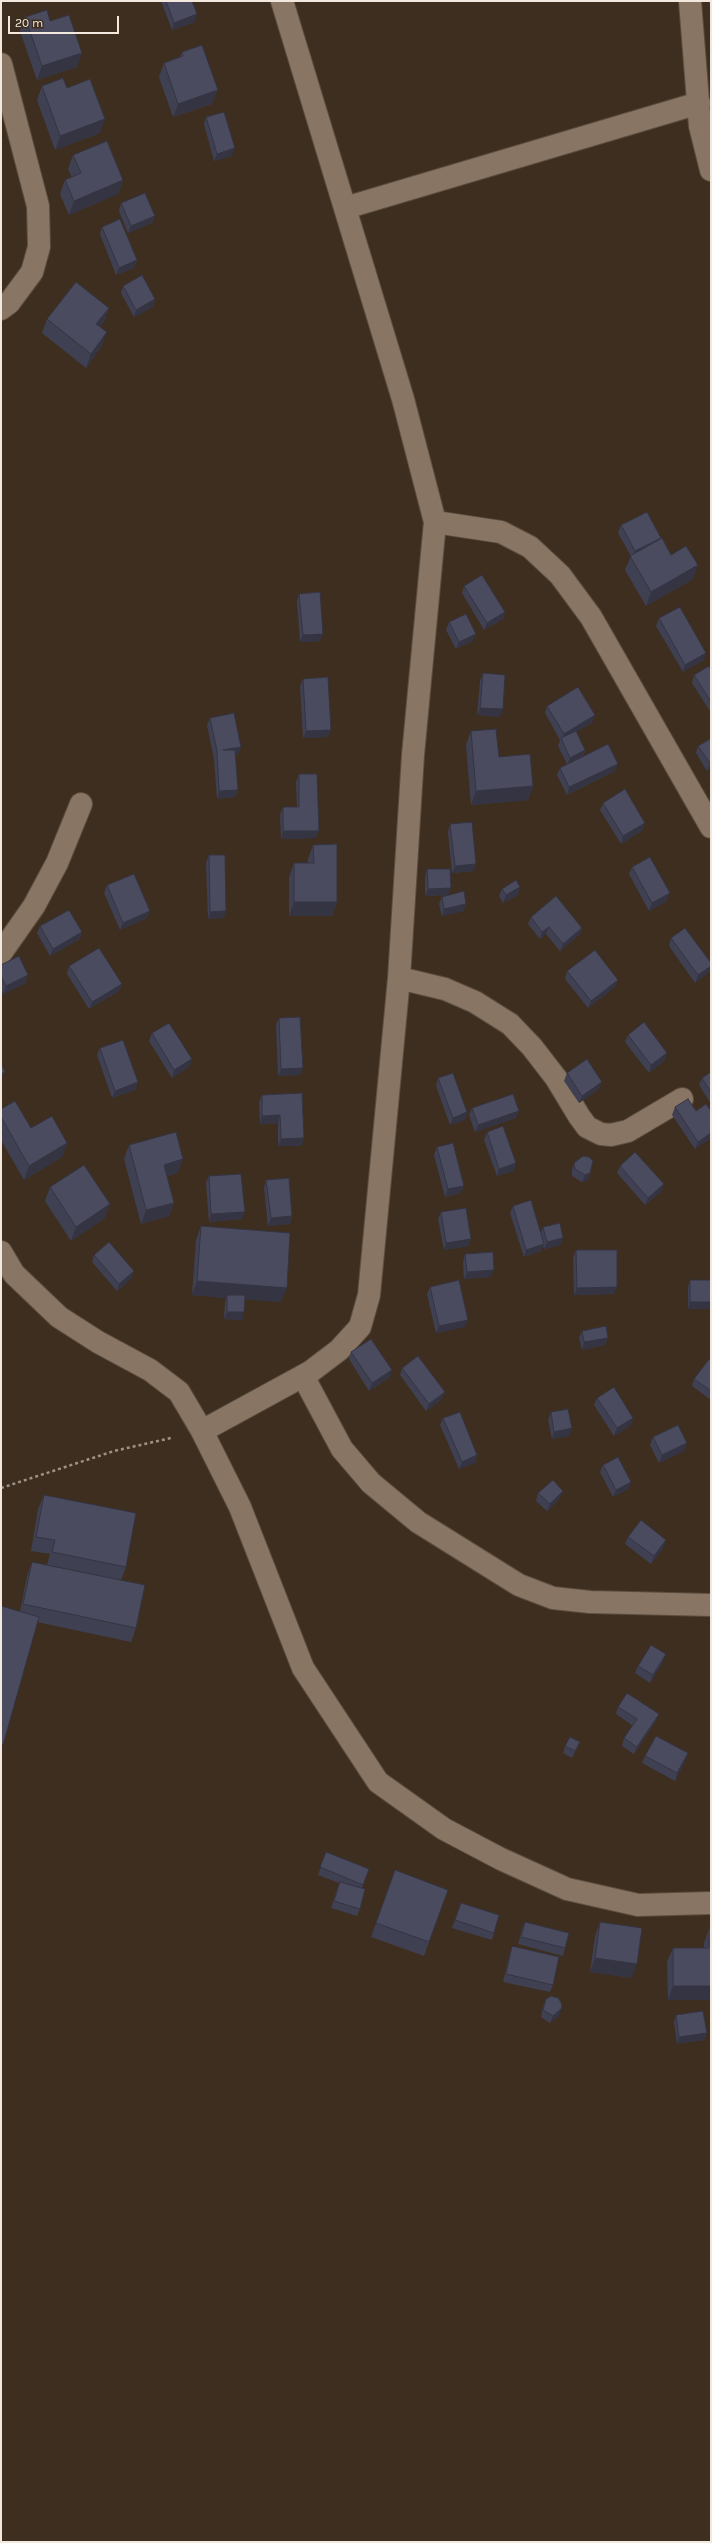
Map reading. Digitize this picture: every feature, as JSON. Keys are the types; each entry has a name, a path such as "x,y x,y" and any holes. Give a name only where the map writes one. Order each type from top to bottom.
{"street":[{"path":"202,1431 303,1376 339,1350 360,1327 369,1295 398,978 413,755 434,522 403,398 282,1"},
{"path":"690,1 700,126 711,170"},
{"path":"1,64 38,206 39,247 32,272 9,303 1,309"},
{"path":"344,208 698,103"},
{"path":"434,522 501,532 530,547 560,575 591,617 711,827"},
{"path":"1,953 38,899 56,864 81,804"},
{"path":"398,978 445,989 475,1002 510,1024 532,1047 556,1078 587,1127 601,1134 610,1135 628,1131 682,1099"},
{"path":"1,1252 14,1274 59,1317 98,1342 150,1370 175,1388 202,1431 240,1507 302,1668 378,1782 444,1829 501,1859 567,1889 638,1905 711,1903"},
{"path":"303,1376 342,1449 371,1482 418,1522 519,1585 553,1598 590,1602 711,1604"}],"path":[{"path":"1,1488 114,1451 202,1431"}],"building":[{"path":"166,1 192,1 197,14 174,23"},
{"path":"47,10 50,21 69,15 82,53 42,66 25,17"},
{"path":"202,45 218,90 178,104 164,63 183,56 182,52"},
{"path":"63,78 67,88 90,79 105,119 60,136 42,86"},
{"path":"224,112 235,148 217,154 206,117"},
{"path":"107,141 123,180 74,201 65,180 81,173 73,155"},
{"path":"145,193 155,216 131,226 121,203"},
{"path":"120,219 137,260 119,268 102,227"},
{"path":"142,275 155,299 136,310 123,286"},
{"path":"76,282 109,308 96,324 107,332 91,354 47,319"},
{"path":"647,512 661,538 635,551 621,525"},
{"path":"662,538 671,555 686,546 698,565 651,592 630,556"},
{"path":"482,575 505,612 487,623 464,586"},
{"path":"320,592 323,634 303,635 299,594"},
{"path":"680,607 706,653 685,665 659,618"},
{"path":"466,614 476,634 459,642 449,622"},
{"path":"709,666 711,670 711,702 694,675"},
{"path":"483,673 505,675 503,709 480,708"},
{"path":"328,677 331,730 306,731 303,679"},
{"path":"578,687 595,715 564,734 547,706"},
{"path":"234,713 241,747 223,750 235,750 238,790 219,791 217,751 210,718"},
{"path":"496,729 499,757 530,754 533,786 476,791 471,731"},
{"path":"576,731 585,750 570,758 561,738"},
{"path":"710,739 711,762 710,763 698,746"},
{"path":"608,744 618,764 569,787 560,768"},
{"path":"299,774 317,774 319,831 283,831 283,807 299,807"},
{"path":"625,789 645,823 623,836 603,803"},
{"path":"472,822 476,864 455,866 450,824"},
{"path":"337,844 337,902 294,902 294,863 314,863 313,845"},
{"path":"209,855 225,855 226,911 210,912"},
{"path":"650,857 670,893 652,903 632,867"},
{"path":"427,869 450,869 451,888 428,889"},
{"path":"134,874 150,911 123,923 107,885"},
{"path":"516,880 520,887 506,895 502,889"},
{"path":"464,891 466,904 444,909 442,897"},
{"path":"556,896 582,928 563,944 549,927 542,932 531,917"},
{"path":"69,910 82,932 53,949 40,926"},
{"path":"685,928 711,963 711,966 698,975 671,938"},
{"path":"99,948 122,984 92,1002 69,966"},
{"path":"595,950 618,980 591,1001 567,971"},
{"path":"19,956 28,975 6,986 1,976 1,965"},
{"path":"300,1017 303,1068 281,1069 279,1018"},
{"path":"644,1022 667,1053 651,1065 628,1035"},
{"path":"169,1023 192,1059 174,1070 152,1033"},
{"path":"123,1040 138,1082 115,1091 100,1048"},
{"path":"587,1059 602,1082 582,1096 567,1073"},
{"path":"1,1063 5,1072 1,1074"},
{"path":"711,1072 711,1092 702,1078"},
{"path":"453,1073 467,1112 453,1118 438,1078"},
{"path":"302,1093 304,1138 281,1139 280,1115 262,1116 262,1095"},
{"path":"513,1094 519,1111 478,1125 472,1108"},
{"path":"688,1099 696,1111 706,1104 711,1111 711,1133 698,1142 675,1107"},
{"path":"15,1101 31,1128 52,1116 67,1143 29,1166 1,1117 1,1109"},
{"path":"503,1126 516,1163 499,1169 487,1132"},
{"path":"176,1132 183,1159 164,1165 174,1203 146,1210 129,1145"},
{"path":"453,1143 464,1186 448,1189 437,1147"},
{"path":"635,1152 664,1184 648,1198 620,1166"},
{"path":"583,1156 589,1157 593,1161 590,1173 585,1175 575,1169 574,1163"},
{"path":"84,1165 110,1204 76,1227 50,1187"},
{"path":"241,1174 245,1212 211,1214 209,1176"},
{"path":"289,1178 292,1216 271,1218 266,1180"},
{"path":"531,1200 544,1244 526,1250 513,1206"},
{"path":"466,1208 471,1239 446,1243 441,1212"},
{"path":"560,1223 563,1238 547,1242 543,1227"},
{"path":"201,1226 290,1233 287,1288 197,1281"},
{"path":"109,1242 134,1271 119,1284 94,1255"},
{"path":"576,1250 617,1250 617,1287 577,1288"},
{"path":"493,1252 494,1270 467,1272 465,1254"},
{"path":"459,1280 468,1320 439,1326 430,1287"},
{"path":"690,1280 711,1280 711,1302 690,1302"},
{"path":"227,1295 245,1295 244,1312 227,1312"},
{"path":"606,1326 608,1338 584,1342 582,1331"},
{"path":"371,1339 392,1370 372,1383 351,1352"},
{"path":"418,1356 445,1392 429,1404 402,1368"},
{"path":"709,1359 711,1361 711,1391 694,1379"},
{"path":"614,1387 633,1418 617,1428 597,1398"},
{"path":"568,1409 572,1428 554,1432 551,1412"},
{"path":"460,1412 477,1455 462,1462 443,1418"},
{"path":"678,1425 687,1443 662,1455 653,1437"},
{"path":"618,1457 631,1482 616,1490 603,1465"},
{"path":"553,1480 563,1491 550,1504 538,1493"},
{"path":"44,1495 136,1513 126,1567 52,1552 55,1540 36,1537"},
{"path":"641,1520 666,1540 654,1556 628,1537"},
{"path":"32,1562 145,1585 136,1628 23,1604"},
{"path":"1,1606 39,1617 3,1745 1,1744"},
{"path":"651,1645 666,1654 653,1675 638,1666"},
{"path":"627,1693 659,1714 637,1747 624,1738 637,1719 618,1707"},
{"path":"656,1736 688,1753 677,1773 645,1756"},
{"path":"570,1737 580,1742 575,1751 565,1746"},
{"path":"326,1852 369,1869 363,1885 320,1867"},
{"path":"395,1870 448,1890 429,1942 376,1923"},
{"path":"340,1882 365,1889 360,1909 334,1901"},
{"path":"461,1903 499,1915 494,1933 455,1920"},
{"path":"525,1922 569,1933 565,1948 521,1937"},
{"path":"600,1922 642,1928 637,1964 595,1958"},
{"path":"709,1929 711,1929 711,1986 673,1986 673,1948 709,1948"},
{"path":"512,1946 559,1957 553,1985 506,1974"},
{"path":"551,1996 558,1998 561,2002 562,2008 553,2016 543,2010 546,1999"},
{"path":"703,2011 707,2033 679,2037 676,2015"}]}
